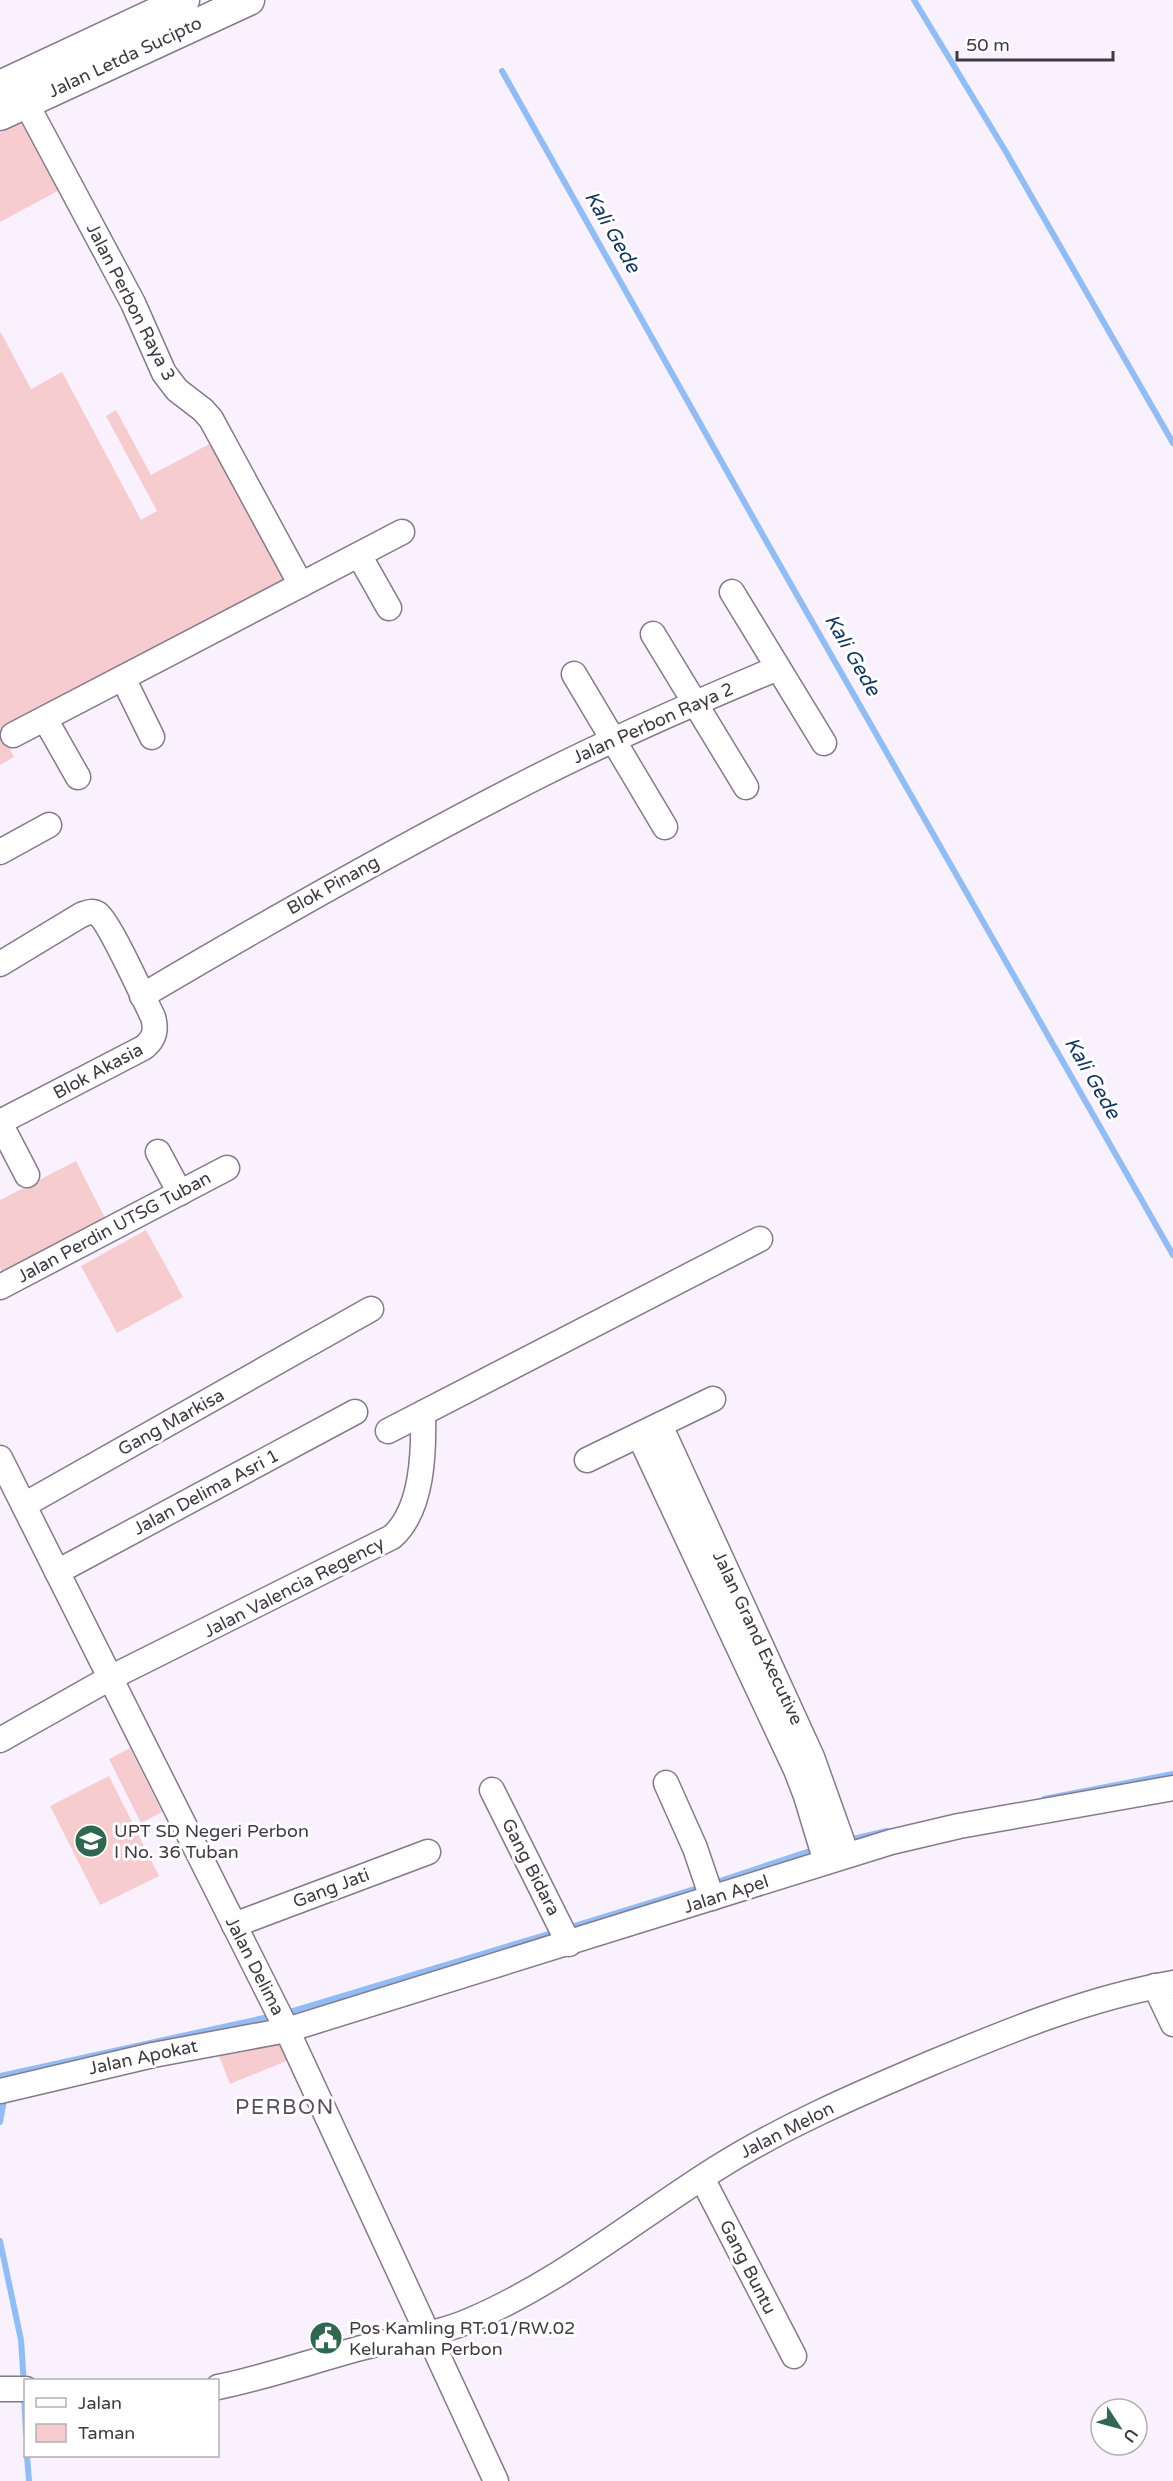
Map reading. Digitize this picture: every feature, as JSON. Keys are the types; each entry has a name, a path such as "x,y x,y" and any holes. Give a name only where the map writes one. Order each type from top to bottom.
{"main road":[{"name":"Jalan Letda Sucipto","path":"0,86 184,0"},
{"name":"Jalan Letda Sucipto","path":"13,109 249,0"}],"street":[{"name":"Jalan Perbon Raya 3","path":"13,109 133,303 164,373 177,390 211,419 301,585"},
{"path":"13,735 402,532"},
{"path":"358,555 389,608"},
{"path":"732,592 824,743"},
{"path":"653,634 746,787"},
{"name":"Jalan Perbon Raya 2","path":"528,781 694,703 778,668"},
{"path":"574,674 664,827"},
{"path":"123,678 152,737"},
{"path":"45,719 78,777"},
{"name":"Blok Pinang","path":"142,996 290,909 528,781"},
{"path":"0,852 49,825"},
{"name":"Blok Akasia","path":"0,964 81,915 92,911 99,915 107,927 155,1023 154,1035 148,1044 0,1122 27,1175"},
{"path":"158,1152 180,1193"},
{"name":"Jalan Perdin UTSG Tuban","path":"0,1287 227,1168"},
{"path":"388,1431 760,1239"},
{"name":"Gang Markisa","path":"24,1505 371,1309"},
{"path":"587,1460 713,1399"},
{"name":"Jalan Delima Asri 1","path":"57,1572 355,1412"},
{"name":"Jalan Valencia Regency","path":"0,1740 110,1678 392,1537 407,1516 418,1486 423,1459 423,1413"},
{"name":"Jalan Grand Executive","path":"650,1430 742,1629 812,1757 824,1819 836,1858"},
{"name":"Jalan Delima","path":"0,1458 281,2018 496,2481"},
{"path":"666,1783 709,1888"},
{"name":"Jalan Apel","path":"281,2018 569,1944 709,1888 959,1826 1173,1788"},
{"name":"Gang Bidara","path":"492,1790 569,1944"},
{"name":"Gang Jati","path":"234,1924 428,1852"},
{"path":"1164,1984 1173,2024"},
{"name":"Jalan Melon","path":"219,2387 371,2346 429,2334 471,2320 535,2286 625,2231 702,2178 760,2142 881,2084 1043,2018 1164,1984"},
{"name":"Jalan Apokat","path":"9,2088 153,2055 281,2018"},
{"name":"Gang Buntu","path":"702,2178 794,2356"},
{"path":"0,2389 24,2389"}],"green space":[{"path":"28,119 65,187 0,222 0,133"},
{"path":"0,331 31,389 62,372 141,520 157,511 106,416 116,410 151,475 217,440 293,582 1,733 14,757 0,765"},
{"path":"76,1161 105,1218 2,1272 0,1267 0,1200"},
{"path":"146,1230 183,1297 117,1333 81,1266"},
{"path":"130,1748 162,1812 141,1823 109,1759"},
{"path":"109,1776 159,1876 100,1905 50,1806"},
{"path":"279,2043 291,2059 230,2084 217,2051"}],"waterway":[{"name":"Kali Gede","path":"914,0 1006,152 1173,443"},
{"name":"Kali Gede","path":"502,71 769,546 1173,1255"},
{"path":"1044,1799 1173,1774"},
{"path":"853,1839 887,1831"},
{"path":"711,1884 813,1850"},
{"path":"571,1927 701,1887"},
{"path":"286,2013 552,1933"},
{"path":"0,2076 273,2016"},
{"path":"0,2122 5,2095"},
{"path":"0,2241 21,2340 24,2385"},
{"path":"27,2457 29,2481"}],"place":[{"name":"UPT SD Negeri Perbon I No. 36 Tuban","path":"91,1841"},
{"name":"Pos Kamling RT.01/RW.02 Kelurahan Perbon","path":"326,2338"}],"district":[{"name":"PERBON","path":"285,2107"}]}
